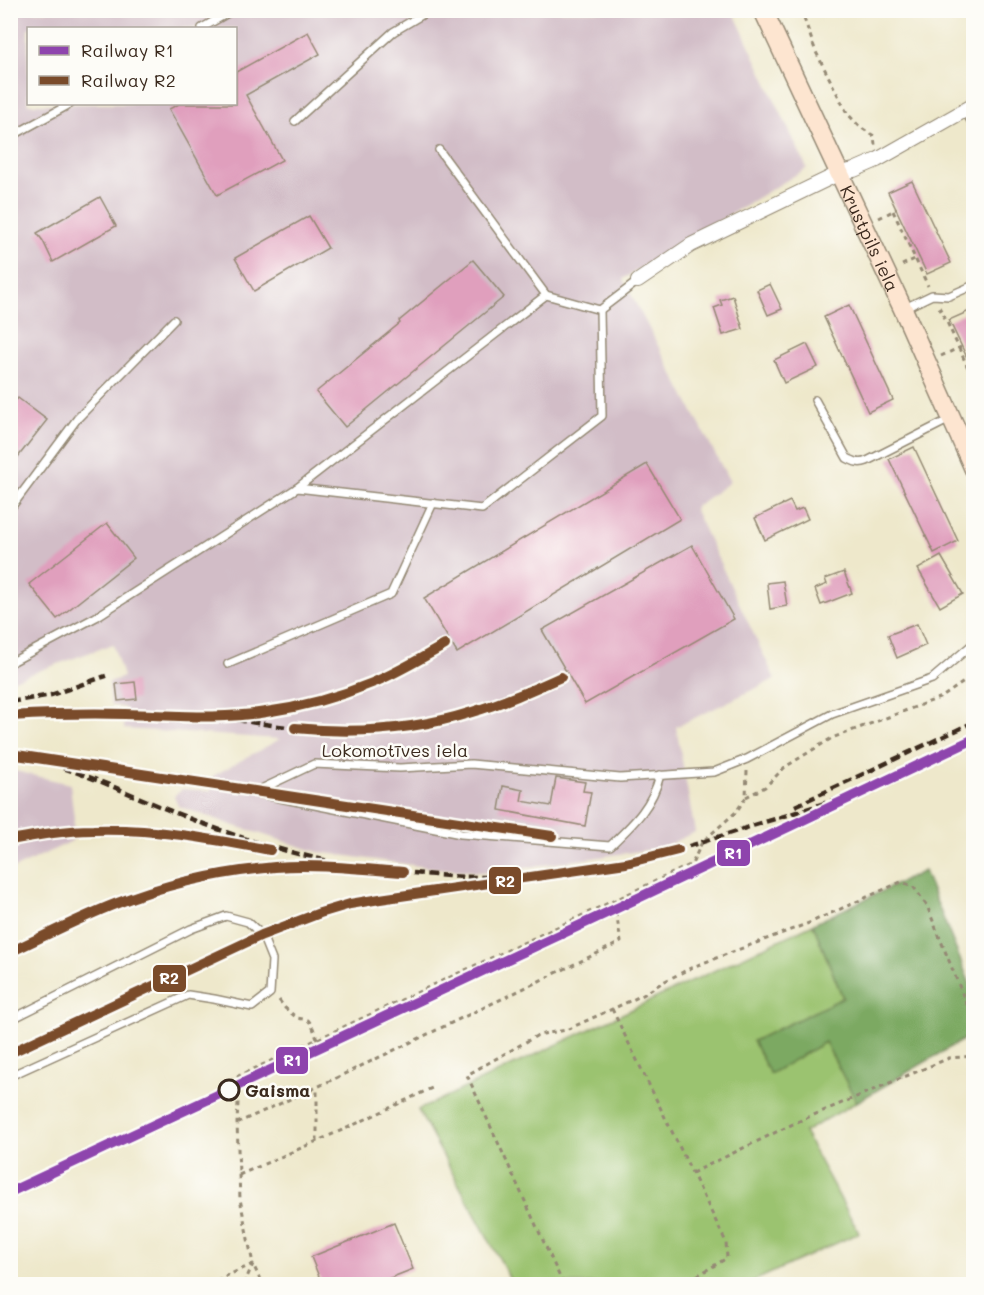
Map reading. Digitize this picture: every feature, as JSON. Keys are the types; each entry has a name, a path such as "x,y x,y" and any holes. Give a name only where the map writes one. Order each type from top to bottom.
{"street":[{"name":"Krustpils iela","path":"763,10 903,309 974,469"},
{"path":"638,281 691,245 840,173 854,170 877,160 969,108"}],"lane":[{"path":"204,27 233,10"},
{"path":"295,121 393,32 430,10"},
{"path":"10,137 68,105"},
{"path":"969,108 974,126"},
{"path":"439,150 546,295 600,310"},
{"path":"600,310 638,281"},
{"path":"903,309 932,295 949,296 974,285"},
{"path":"10,663 96,617 297,488 546,295"},
{"path":"297,488 482,509 602,416 600,310"},
{"path":"10,508 76,419 174,320"},
{"path":"814,400 847,458 860,463 952,418"},
{"path":"228,664 391,594 432,503"},
{"name":"Lokomotīves iela","path":"660,776 656,792 634,824 610,846 461,834 259,795 257,791 314,764 400,768 471,764 620,778 714,772 747,759 832,714 932,679 974,643"},
{"path":"10,1020 191,929 225,916 248,922 262,935 272,960 270,993 252,1007 188,995 10,1076"}],"path":[{"path":"801,10 816,52 847,113 860,127 874,136 877,160"},
{"path":"875,220 897,209"},
{"path":"905,264 919,257"},
{"path":"942,356 962,347"},
{"path":"262,1284 253,1264 240,1199 238,1103 230,1080 692,864 702,842 736,812 746,797 765,787 785,767 831,738 942,697 974,673"},
{"path":"746,797 747,759"},
{"path":"563,1284 467,1075 538,1035 566,1030 643,995 663,981 695,966 809,923 901,882 913,886 927,906 974,1023"},
{"path":"237,1123 621,942 614,900"},
{"path":"270,993 276,996 297,1018 308,1020 317,1040"},
{"path":"612,1010 726,1242 727,1258 683,1284"},
{"path":"692,1173 797,1122 949,1058 974,1056"},
{"path":"317,1087 317,1141"},
{"path":"240,1175 434,1087"},
{"path":"208,1284 253,1264"},
{"path":"244,1284 253,1264"}],"shaded area":[{"path":"11,11 733,11 807,168 623,279 730,482 694,508 775,679 676,727 695,832 661,848 490,873 426,867 318,852 232,825 178,806 174,796 182,789 211,791 213,776 280,739 124,729 125,708 111,705 109,682 123,677 113,644 11,681"},
{"path":"11,770 70,784 74,818 72,841 11,870"}],"green space":[{"path":"924,871 973,991 973,1034 857,1102 825,1042 770,1074 753,1041 843,998 813,924"},
{"path":"813,924 843,998 753,1041 770,1073 825,1042 857,1102 804,1132 859,1233 747,1284 512,1284 418,1110"}],"building":[{"path":"308,32 320,54 246,95 282,160 217,195 169,109 177,105 237,105 237,71"},
{"path":"912,181 951,263 927,274 888,192"},
{"path":"100,197 116,226 53,262 37,233"},
{"path":"309,216 328,248 254,291 235,258"},
{"path":"473,260 504,297 345,427 316,392"},
{"path":"770,284 782,309 768,315 757,290"},
{"path":"733,296 743,329 723,335 714,308 722,305 720,300"},
{"path":"849,305 893,400 868,412 824,317"},
{"path":"974,309 974,372 949,320"},
{"path":"807,344 818,367 784,383 774,360"},
{"path":"18,398 47,420 10,467 10,407"},
{"path":"914,447 958,541 934,553 889,459"},
{"path":"647,464 680,519 457,653 424,598"},
{"path":"790,501 795,511 803,508 808,519 765,540 755,518"},
{"path":"107,523 134,558 57,619 29,584"},
{"path":"692,545 734,619 585,704 542,630"},
{"path":"941,556 963,594 940,607 918,569"},
{"path":"844,572 852,593 821,605 815,589 827,584 825,579"},
{"path":"783,581 787,606 770,609 767,583"},
{"path":"917,624 926,645 897,658 888,635"},
{"path":"135,682 137,699 118,701 116,684"},
{"path":"556,778 585,782 583,791 591,792 585,826 499,810 503,786 523,790 521,801 551,806"},
{"path":"394,1223 413,1269 375,1284 322,1284 311,1257"}],"railway":[{"path":"10,716 54,714 213,716 279,710 320,701 359,688 391,675 445,645"},
{"path":"10,702 51,695 106,676"},
{"path":"236,720 323,730 360,731 398,728 436,722 484,708 561,677"},
{"path":"795,806 974,722"},
{"path":"10,754 552,836"},
{"path":"63,768 226,832 329,861"},
{"path":"10,1053 262,935 320,913 350,904 380,899 626,863 691,846 806,809 891,778"},
{"path":"10,840 83,830 130,830 240,844"},
{"path":"10,952 114,904 161,888 233,872 282,867 329,866 443,876 489,877"}],"rail line":[{"name":"R2","path":"10,716 54,714 213,716 279,710 320,701 359,688 391,675 445,645"},
{"name":"R2","path":"295,728 340,731 407,727 429,723 495,705 561,677"},
{"name":"R1","path":"10,1192 974,739"},
{"name":"R2","path":"10,754 552,836"},
{"name":"R2","path":"10,840 62,832 115,830 182,835 270,850"},
{"name":"R2","path":"10,1053 262,935 320,913 350,904 380,899 626,863 678,850"},
{"name":"R2","path":"10,952 88,915 134,897 213,876 291,866 403,872"}],"place":[{"name":"Gaisma","path":"229,1090"}]}
